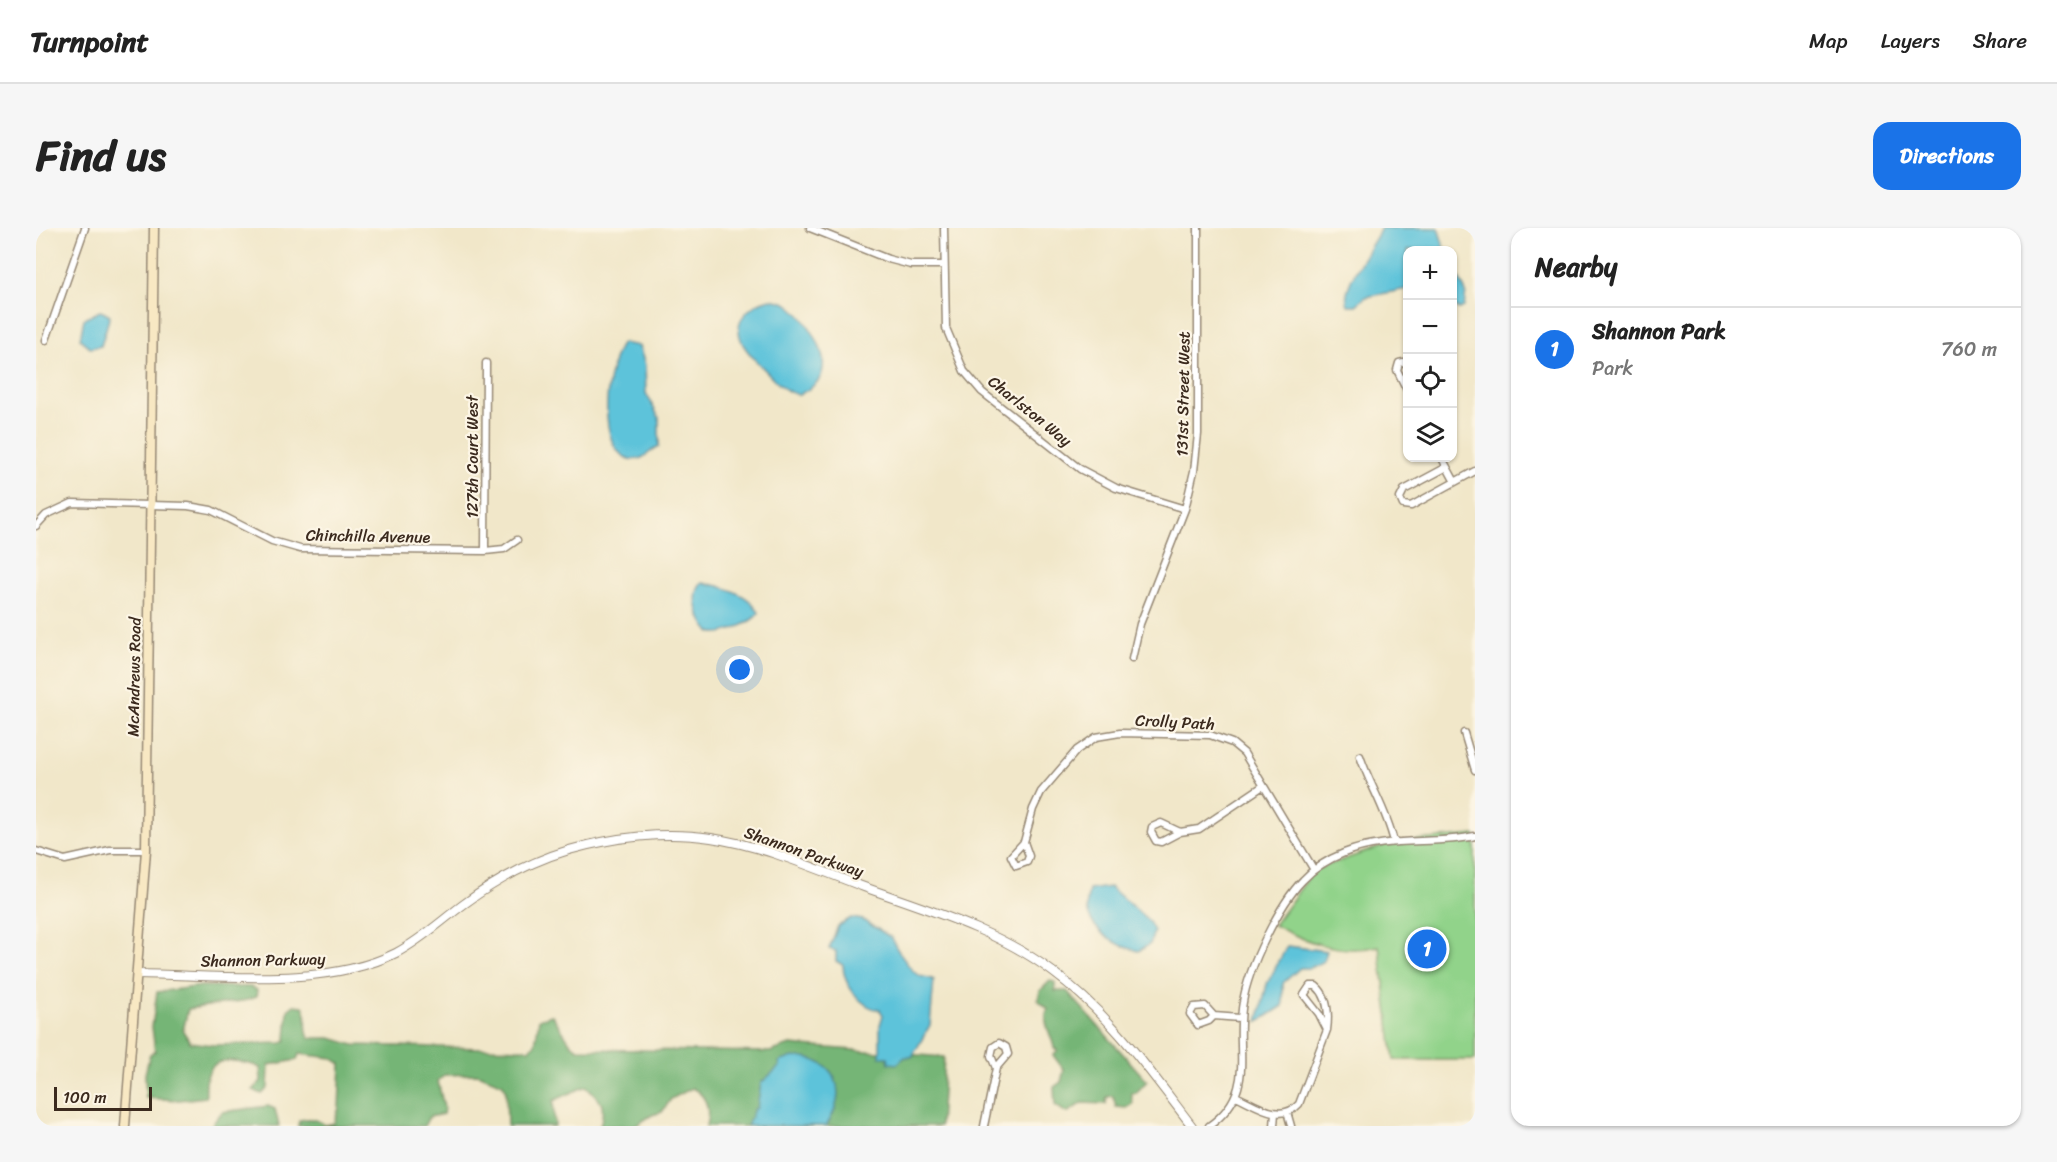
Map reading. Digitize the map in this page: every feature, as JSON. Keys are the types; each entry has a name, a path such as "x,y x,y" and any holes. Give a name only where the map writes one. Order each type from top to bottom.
{"main road":[{"name":"McAndrews Road","path":"125,1126 146,850 154,228"}],"street":[{"path":"46,340 85,228"},
{"path":"810,228 888,260 911,265 943,265"},
{"name":"Charlston Way","path":"944,228 946,328 964,371 982,392 1080,470 1116,488 1185,509"},
{"name":"131st Street West","path":"1132,659 1140,624 1185,509 1194,471 1198,434 1198,228"},
{"path":"1403,362 1399,363 1397,370 1403,383"},
{"name":"127th Court West","path":"485,551 486,363"},
{"path":"1444,462 1455,482"},
{"path":"1447,467 1404,489 1401,502 1406,506 1412,506 1475,471"},
{"name":"Chinchilla Avenue","path":"36,526 46,515 72,503 188,506 211,510 272,541 300,549 485,551 504,549 517,540"},
{"path":"1464,733 1475,770"},
{"name":"Crolly Path","path":"1024,843 1033,809 1041,792 1077,750 1088,741 1104,735 1218,736 1244,753 1314,870"},
{"path":"1360,756 1367,777 1388,817 1394,842"},
{"path":"1180,832 1193,831 1205,826 1263,786"},
{"name":"Shannon Parkway","path":"138,974 303,976 342,972 399,952 493,884 530,865 568,850 661,835 708,838 754,846 971,926 1009,944 1051,970 1089,1001 1124,1036 1192,1126"},
{"path":"1209,1126 1226,1111 1236,1096 1242,1072 1240,1018 1246,987 1254,964 1285,903 1314,870 1346,852 1394,842 1449,840 1475,836"},
{"path":"36,851 65,860 110,850 146,850"},
{"path":"1236,1096 1275,1113 1287,1112 1299,1104 1326,1030 1328,1014 1325,998 1316,986 1310,987 1304,995 1319,1014 1326,1030"},
{"path":"1214,1016 1240,1018"},
{"path":"984,1126 996,1068"},
{"path":"1287,1112 1291,1126"},
{"path":"1274,1126 1275,1113"}],"green space":[{"path":"1475,835 1475,1060 1394,1060 1379,946 1352,949 1325,946 1274,925 1314,870 1394,842"},
{"path":"1050,981 1055,982 1055,991 1067,991 1147,1081 1136,1093 1131,1093 1133,1103 1127,1108 1116,1107 1113,1096 1107,1097 1106,1104 1082,1103 1067,1113 1055,1105 1054,1087 1061,1082 1064,1070 1053,1055 1058,1050 1054,1048 1046,1023 1048,1009 1038,1000 1040,991"},
{"path":"202,986 251,987 257,990 256,997 248,1000 188,1009 183,1031 190,1042 213,1045 282,1043 286,1040 288,1010 294,1005 303,1006 305,1010 309,1038 331,1038 354,1045 529,1049 535,1044 539,1019 552,1015 571,1044 578,1049 770,1052 790,1045 944,1057 940,1126 706,1126 707,1104 702,1095 692,1088 671,1099 662,1112 652,1115 635,1126 600,1126 603,1113 601,1103 586,1086 553,1101 555,1126 507,1126 506,1092 503,1084 478,1074 445,1075 438,1081 444,1108 443,1114 429,1117 424,1126 298,1126 299,1121 310,1118 325,1125 334,1123 339,1108 341,1064 332,1058 299,1054 297,1060 269,1065 268,1088 262,1094 253,1090 261,1081 260,1068 241,1062 223,1061 217,1063 209,1072 206,1097 179,1100 146,1098 145,1074 150,1054 155,1051 152,1027 157,992"},
{"path":"268,1106 275,1109 279,1126 211,1126 222,1112"}],"water":[{"path":"1381,228 1438,228 1444,246 1403,246 1403,290 1366,297 1356,305 1348,305 1348,288"},
{"path":"1457,275 1466,292 1464,307 1457,308"},
{"path":"770,299 782,301 795,310 808,325 819,345 823,364 822,373 812,386 799,395 785,389 753,358 740,336 741,321 746,313 757,304"},
{"path":"100,311 110,315 101,346 90,348 80,339 84,319"},
{"path":"622,343 639,346 645,365 646,393 659,418 659,446 635,460 619,452 611,439 608,423 608,386"},
{"path":"702,583 726,588 742,596 755,606 759,613 736,628 722,633 710,632 697,608 698,588"},
{"path":"1110,887 1148,920 1154,931 1150,944 1139,951 1123,946 1107,937 1100,932 1090,918 1087,908 1089,890"},
{"path":"851,918 863,920 892,938 900,954 917,974 934,980 930,1025 912,1057 905,1057 897,1064 889,1063 888,1057 880,1057 880,1025 883,1015 880,1010 866,1005 854,994 846,980 843,965 836,961 836,951 829,949 838,926"},
{"path":"1287,946 1327,951 1324,961 1310,968 1300,968 1283,983 1283,1006 1258,1022 1267,984"},
{"path":"793,1057 820,1063 835,1079 838,1089 837,1101 826,1126 747,1126 754,1109 757,1108 761,1083 780,1066 779,1062"}],"place":[{"name":"Shannon Park","path":"1427,949"}]}
